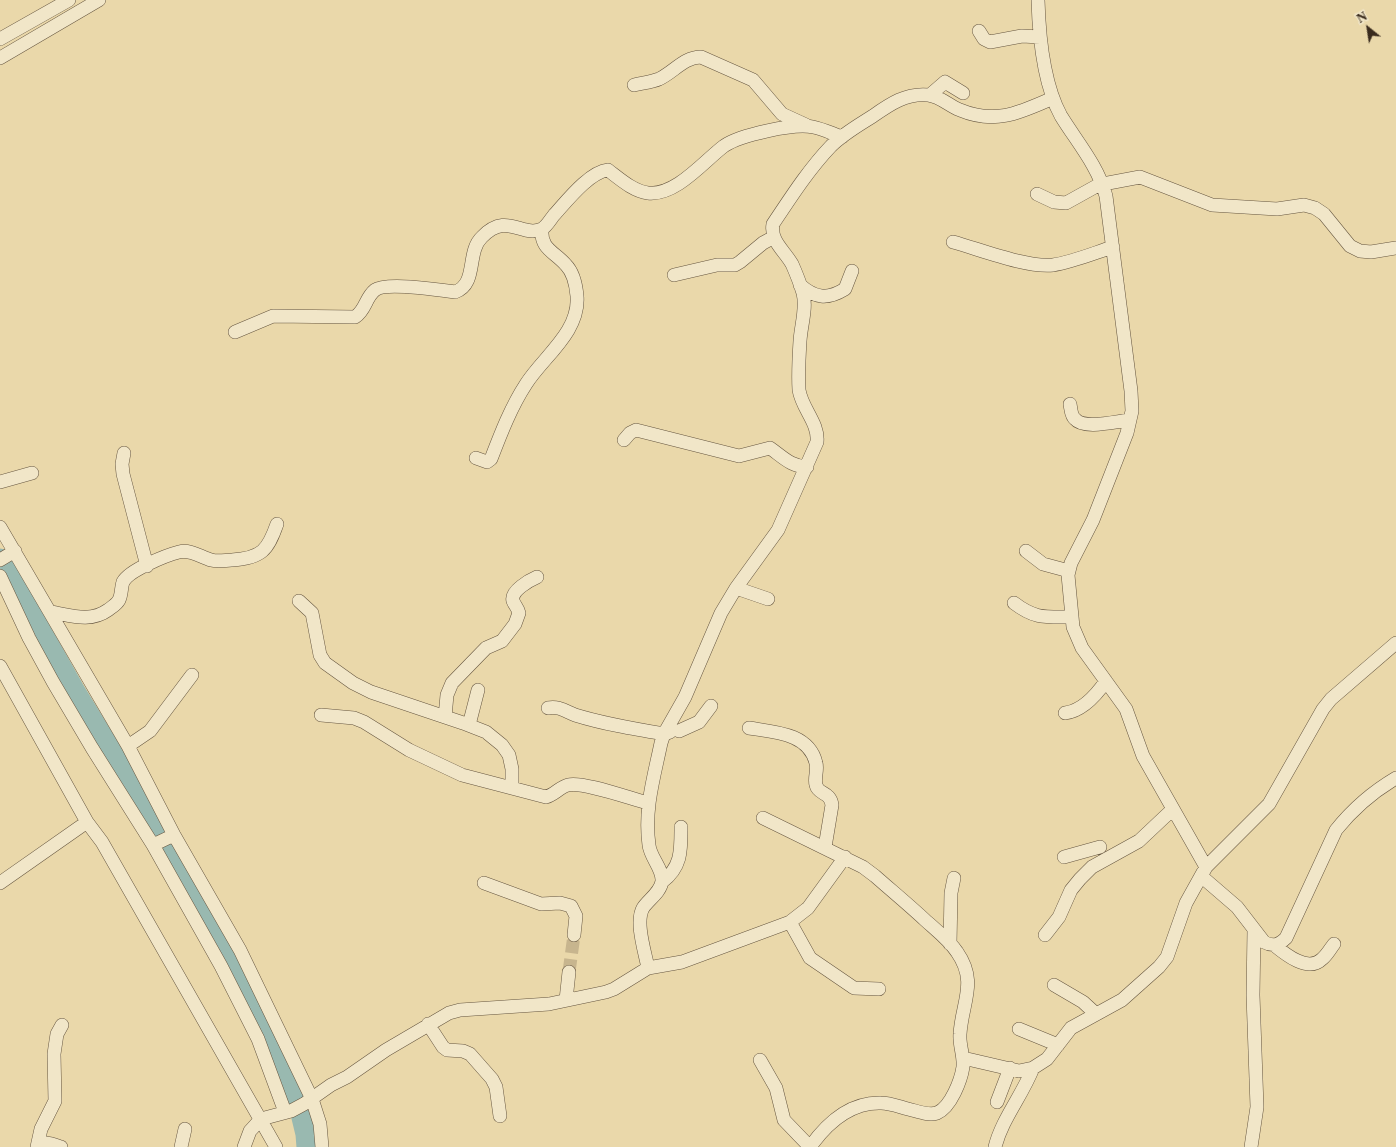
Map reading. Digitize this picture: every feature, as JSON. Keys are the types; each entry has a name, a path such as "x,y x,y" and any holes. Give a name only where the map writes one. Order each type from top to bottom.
{"street":[{"path":"0,39 69,0"},
{"path":"0,58 99,0"},
{"path":"1038,0 1040,37 1053,98 1061,115 1102,184 1113,247 1131,391 1132,411 1127,433 1093,520 1071,563 1069,571 1068,585 1071,617 1076,638 1128,713 1143,756 1173,809 1203,871 1237,907 1264,942 1274,945 1293,959 1313,964 1322,959 1334,944"},
{"path":"979,31 984,39 990,42 1022,36 1040,37"},
{"path":"634,85 659,79 686,60 694,57 701,57 753,80 786,118 842,137"},
{"path":"930,95 945,82 963,93"},
{"path":"662,882 661,875 649,846 646,816 648,804 671,732 721,613 736,588 778,530 817,442 818,434 800,392 800,342 804,302 800,285 791,262 774,237 773,224 796,188 831,146 891,104 916,94 930,95 960,110 1000,117 1019,112 1053,98"},
{"path":"235,332 273,316 355,317 364,310 371,295 379,288 411,287 455,292 465,287 468,283 474,252 481,238 492,229 501,225 511,225 529,230 542,229 579,188 595,175 605,170 608,170 635,189 649,193 675,186 726,145 746,135 812,126"},
{"path":"1037,194 1054,202 1066,203 1102,184 1140,177 1212,205 1277,209 1304,205 1309,206 1324,214 1350,246 1360,251 1371,252 1396,248"},
{"path":"476,458 487,462 491,459 515,403 526,383 565,334 572,323 576,312 577,297 574,277 566,265 548,250 543,243 542,229"},
{"path":"674,275 717,265 735,265 763,243 774,237"},
{"path":"953,242 1036,264 1053,265 1113,247"},
{"path":"800,285 813,295 832,295 845,289 852,271"},
{"path":"1070,404 1073,417 1080,424 1092,425 1130,420"},
{"path":"624,440 630,433 636,430 739,456 770,448 786,462 798,467 807,467"},
{"path":"124,453 122,464 123,474 147,566"},
{"path":"0,482 32,473"},
{"path":"50,612 88,618 101,615 119,600 123,582 126,578 147,566 182,551 211,560 256,557 264,551 271,542 277,524"},
{"path":"0,527 8,555 50,612 128,746 173,836 240,950 308,1102 320,1124 322,1147"},
{"path":"1026,551 1043,564 1069,571"},
{"path":"0,576 29,638 53,682 92,748 154,844 221,966 258,1039 288,1112"},
{"path":"445,716 447,695 452,683 476,656 486,648 502,641 506,637 519,613 513,597 522,584 537,577"},
{"path":"736,588 768,599"},
{"path":"299,601 312,613 320,654 325,663 336,672 370,692 445,716 486,732 502,745 509,755 512,769 512,788"},
{"path":"1014,603 1027,613 1035,616 1071,617"},
{"path":"963,1058 1019,1071 1033,1068 1046,1059 1072,1028 1122,1000 1159,967 1167,957 1184,909 1203,871 1269,804 1323,709 1331,699 1391,654 1396,643"},
{"path":"0,666 87,822 102,842 276,1147"},
{"path":"128,746 150,731 192,675"},
{"path":"1066,713 1076,710 1097,694 1106,681"},
{"path":"469,725 478,690"},
{"path":"548,708 558,707 573,714 604,723 671,732 699,722 711,706"},
{"path":"321,716 354,718 364,722 409,750 462,775 546,797 567,785 574,785 598,789 648,804"},
{"path":"749,728 791,735 800,741 811,752 817,765 816,784 818,789 829,795 831,800 824,847"},
{"path":"1274,945 1286,938 1336,830 1346,818 1385,784 1396,778"},
{"path":"1045,935 1059,918 1071,890 1092,867 1129,848 1150,832 1173,809"},
{"path":"760,1060 776,1088 784,1120 810,1147 823,1129 841,1114 862,1104 882,1103 928,1114 938,1112 946,1106 953,1097 963,1067 960,1031 968,992 969,979 965,966 957,952 950,944 875,876 863,867 763,818"},
{"path":"0,883 87,822"},
{"path":"648,968 639,921 640,915 662,882 675,870 678,862 681,827"},
{"path":"154,844 173,836"},
{"path":"1064,857 1104,847 1129,848"},
{"path":"244,1147 250,1131 261,1119 288,1112 308,1102 331,1084 347,1077 428,1024 449,1013 460,1010 549,1004 614,989 648,968 682,962 790,922 808,908 845,858"},
{"path":"950,944 951,893 954,878"},
{"path":"484,882 541,904 560,903 571,906 576,916 574,935"},
{"path":"790,922 810,958 854,988 879,989"},
{"path":"1251,1147 1257,1107 1253,996 1254,930"},
{"path":"566,1000 569,972"},
{"path":"1054,984 1083,1002 1096,1014"},
{"path":"428,1024 442,1047 447,1050 463,1051 470,1054 492,1079 496,1087 500,1116"},
{"path":"37,1147 41,1129 55,1101 54,1054 57,1034 62,1025"},
{"path":"1019,1028 1058,1045"},
{"path":"997,1102 1010,1068"},
{"path":"996,1147 999,1133 1025,1087 1033,1068"},
{"path":"181,1147 185,1129"},
{"path":"37,1147 41,1143 48,1142 61,1147"}],"waterway":[{"path":"0,560 73,690 235,960 300,1105 307,1134 308,1147"}],"tunnel":[{"path":"569,972 574,935"}]}
